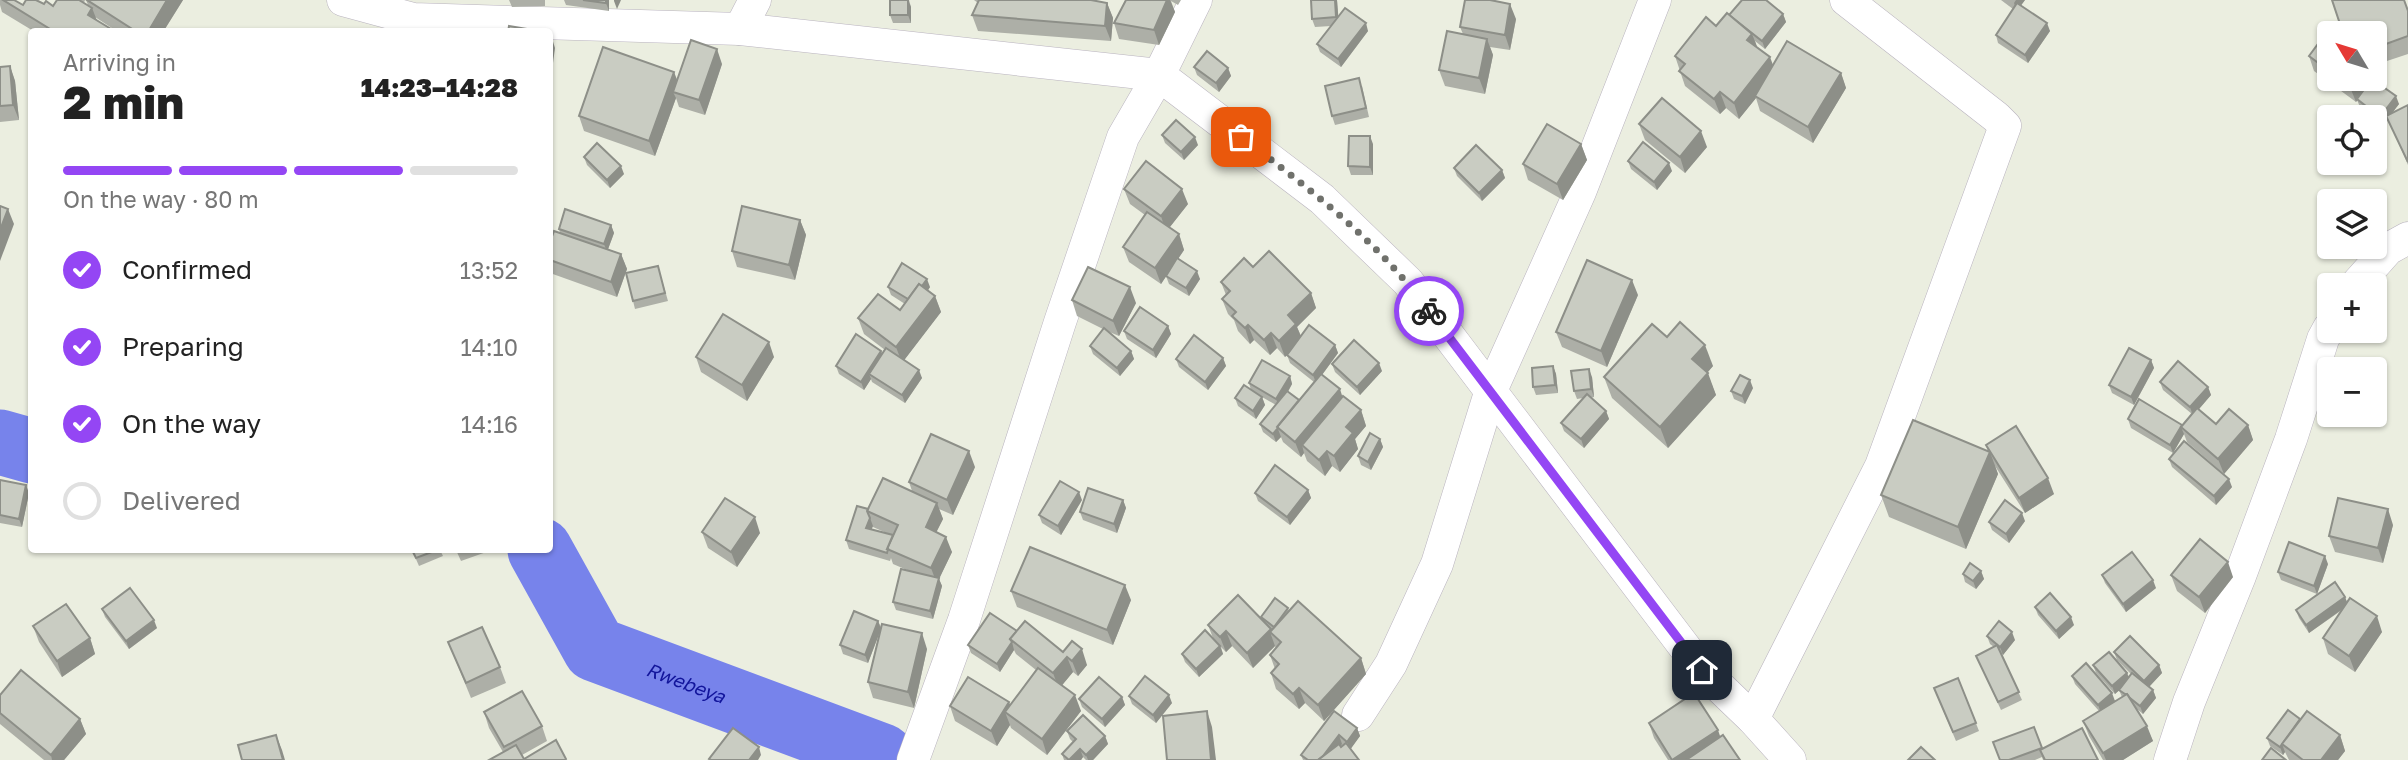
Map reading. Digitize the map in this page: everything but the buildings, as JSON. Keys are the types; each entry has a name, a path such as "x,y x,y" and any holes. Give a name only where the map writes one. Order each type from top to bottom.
{"street":[{"path":"343,0 413,19 740,29 1159,75 1322,199 1408,282 1702,670 1753,719 1790,760"},
{"path":"740,29 755,0"},
{"path":"913,760 964,620 1122,137 1159,75 1196,0"},
{"path":"1358,715 1391,664 1437,564 1490,393 1580,192 1655,0"},
{"path":"1753,719 1881,466 2005,126 1846,0"},
{"path":"2367,273 2388,249 2408,238"},
{"path":"2170,760 2189,702 2287,450 2322,343"}],"waterway":[{"name":"Rwebeya","path":"0,442 28,450"},
{"name":"Rwebeya","path":"542,553 595,649 882,756"}],"way so far":[{"path":"1241,137 1322,199 1408,282 1429,311"}],"route":[{"path":"1429,311 1702,670"}]}
